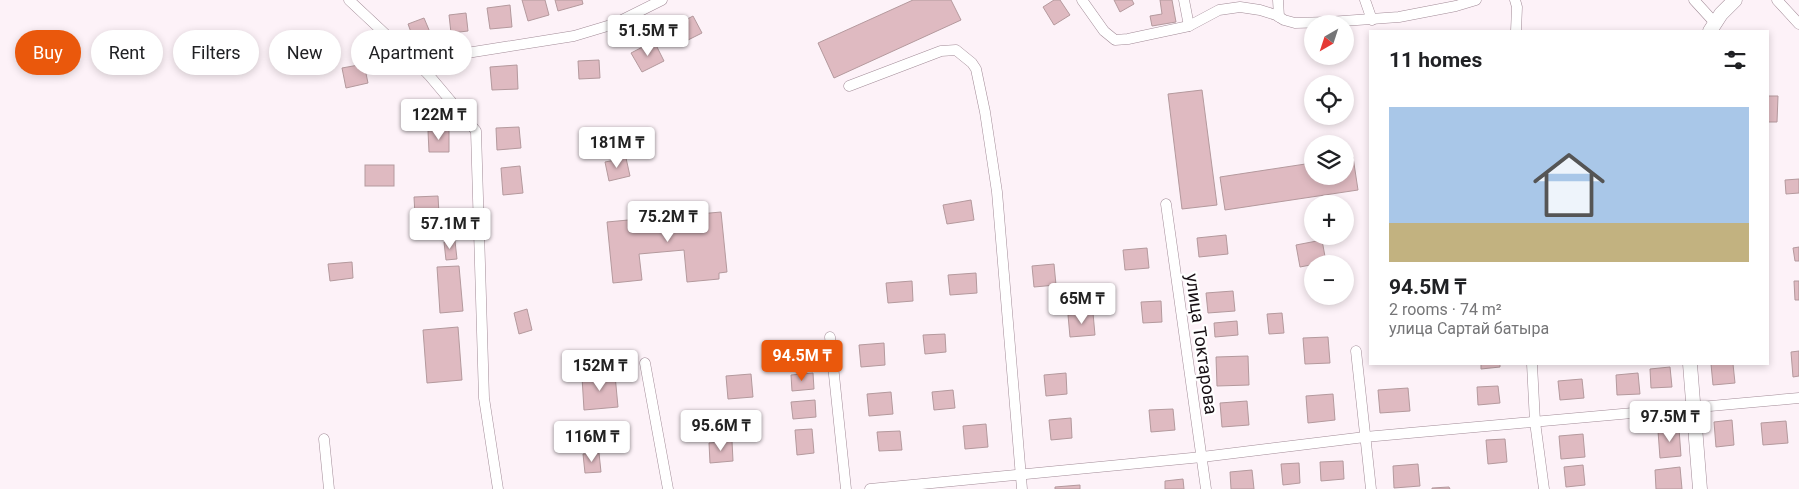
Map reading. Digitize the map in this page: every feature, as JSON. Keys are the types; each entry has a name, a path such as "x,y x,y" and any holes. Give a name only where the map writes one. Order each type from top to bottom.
{"street":[{"path":"349,0 381,30"},
{"path":"472,52 574,36 614,24 662,0"},
{"path":"1082,0 1104,31 1115,40 1189,26 1219,10 1240,7 1260,10 1295,23 1372,20 1437,10 1476,0"},
{"path":"1184,0 1189,26"},
{"path":"1278,0 1279,17"},
{"path":"1365,0 1372,20"},
{"path":"1515,0 1517,7 1516,30"},
{"path":"1694,0 1712,27 1721,14 1735,0"},
{"path":"1777,0 1799,24"},
{"path":"849,86 941,51 956,50 972,63 976,69 985,112 997,192 1022,489"},
{"path":"429,75 476,131 484,398 498,489"},
{"name":"улица Токтарова","path":"1166,204 1206,489"},
{"path":"830,337 846,489"},
{"path":"1356,351 1371,489"},
{"path":"645,363 668,489"},
{"path":"1532,365 1535,422 1544,489"},
{"path":"1690,365 1700,489"},
{"path":"870,489 1202,457 1365,437 1799,398"},
{"path":"324,439 329,489"}],"building":[{"path":"522,0 545,0 549,15 528,21"},
{"path":"555,0 582,0 583,4 558,11"},
{"path":"913,0 951,0 961,20 834,78 818,43"},
{"path":"1054,0 1060,0 1070,15 1054,25 1043,7"},
{"path":"1114,0 1132,0 1134,4 1120,12"},
{"path":"1160,0 1172,0 1176,22 1152,26 1150,16 1162,14"},
{"path":"510,5 512,27 490,29 487,8"},
{"path":"466,13 468,30 451,30 449,15"},
{"path":"693,16 702,33 686,41 678,24"},
{"path":"424,18 429,30 410,30 408,24"},
{"path":"654,41 664,61 642,72 631,53"},
{"path":"599,60 600,78 579,79 578,61"},
{"path":"517,65 518,89 492,90 490,67"},
{"path":"351,66 351,75 366,75 368,83 346,88 342,68"},
{"path":"1202,90 1217,205 1182,209 1168,94"},
{"path":"1769,96 1778,96 1777,122 1769,122"},
{"path":"519,127 521,148 497,150 496,128"},
{"path":"449,130 449,152 429,152 428,131"},
{"path":"626,158 630,176 609,181 605,162"},
{"path":"1304,164 1304,185 1354,185 1354,164 1358,190 1325,195 1304,195 1304,198 1225,210 1220,177"},
{"path":"365,165 394,165 394,186 365,186"},
{"path":"520,166 523,193 503,195 501,168"},
{"path":"1799,179 1799,193 1786,194 1785,180"},
{"path":"438,196 439,214 415,215 414,197"},
{"path":"971,200 974,220 947,224 943,205"},
{"path":"687,206 688,215 721,212 727,272 719,273 719,279 687,282 684,250 639,254 642,280 613,283 607,222 639,219 639,210"},
{"path":"1226,235 1228,254 1199,257 1197,238"},
{"path":"455,241 457,259 446,260 444,242"},
{"path":"1304,243 1304,245 1323,245 1325,255 1304,255 1304,266 1300,267 1296,245"},
{"path":"1799,247 1799,261 1795,261 1793,248"},
{"path":"1147,248 1149,268 1125,270 1123,250"},
{"path":"352,262 353,278 330,281 328,264"},
{"path":"1054,264 1056,285 1034,287 1032,266"},
{"path":"459,266 463,311 440,313 437,267"},
{"path":"976,273 977,293 950,295 948,275"},
{"path":"912,281 913,301 888,303 886,283"},
{"path":"1794,281 1799,281 1799,300 1795,300"},
{"path":"1233,291 1235,311 1208,313 1206,293"},
{"path":"1161,301 1162,322 1143,323 1141,302"},
{"path":"527,309 532,330 519,334 514,313"},
{"path":"1093,313 1095,335 1070,337 1068,315"},
{"path":"1282,313 1284,333 1269,334 1267,314"},
{"path":"1237,321 1238,335 1215,337 1214,323"},
{"path":"458,327 462,380 427,383 423,330"},
{"path":"945,334 946,352 925,354 923,335"},
{"path":"1328,337 1330,363 1305,364 1303,338"},
{"path":"884,343 885,365 861,367 859,345"},
{"path":"1799,351 1799,376 1793,377 1791,352"},
{"path":"1248,356 1249,385 1217,386 1216,357"},
{"path":"1481,365 1500,365 1500,367 1481,369"},
{"path":"1711,365 1733,365 1735,383 1713,385"},
{"path":"1670,367 1672,387 1651,388 1650,369"},
{"path":"813,373 814,389 792,391 791,375"},
{"path":"1066,373 1067,394 1046,396 1044,375"},
{"path":"1638,373 1640,394 1617,395 1616,375"},
{"path":"751,374 753,397 728,399 726,376"},
{"path":"615,375 618,407 584,410 582,377"},
{"path":"1582,379 1584,398 1560,400 1558,381"},
{"path":"1498,386 1500,403 1478,405 1477,387"},
{"path":"1408,388 1410,411 1380,413 1378,390"},
{"path":"953,390 955,408 934,410 932,392"},
{"path":"891,392 893,414 869,416 867,394"},
{"path":"1333,394 1335,420 1308,423 1306,396"},
{"path":"815,400 816,417 793,419 791,402"},
{"path":"1247,401 1249,425 1222,427 1220,403"},
{"path":"1173,409 1175,430 1151,432 1149,410"},
{"path":"1071,418 1072,438 1051,440 1049,420"},
{"path":"1732,420 1734,445 1716,447 1714,422"},
{"path":"1786,421 1788,443 1763,445 1761,423"},
{"path":"986,424 988,447 965,449 963,426"},
{"path":"812,429 814,453 797,455 795,430"},
{"path":"1679,429 1681,456 1660,458 1658,431"},
{"path":"900,431 902,450 879,451 877,432"},
{"path":"1583,434 1585,457 1561,459 1559,436"},
{"path":"1505,439 1507,462 1488,464 1486,440"},
{"path":"732,441 733,461 710,463 709,443"},
{"path":"599,453 601,472 585,473 583,454"},
{"path":"1343,461 1344,479 1321,481 1320,462"},
{"path":"1299,463 1300,483 1283,485 1281,464"},
{"path":"1418,464 1420,486 1394,488 1393,466"},
{"path":"1583,465 1585,485 1566,487 1564,467"},
{"path":"1680,467 1682,489 1656,489 1655,470"},
{"path":"1252,470 1254,489 1231,489 1230,472"},
{"path":"1183,479 1184,489 1165,489 1165,481"},
{"path":"1080,485 1080,489 1055,489 1055,487"},
{"path":"1449,487 1450,489 1432,489 1432,488"}]}
